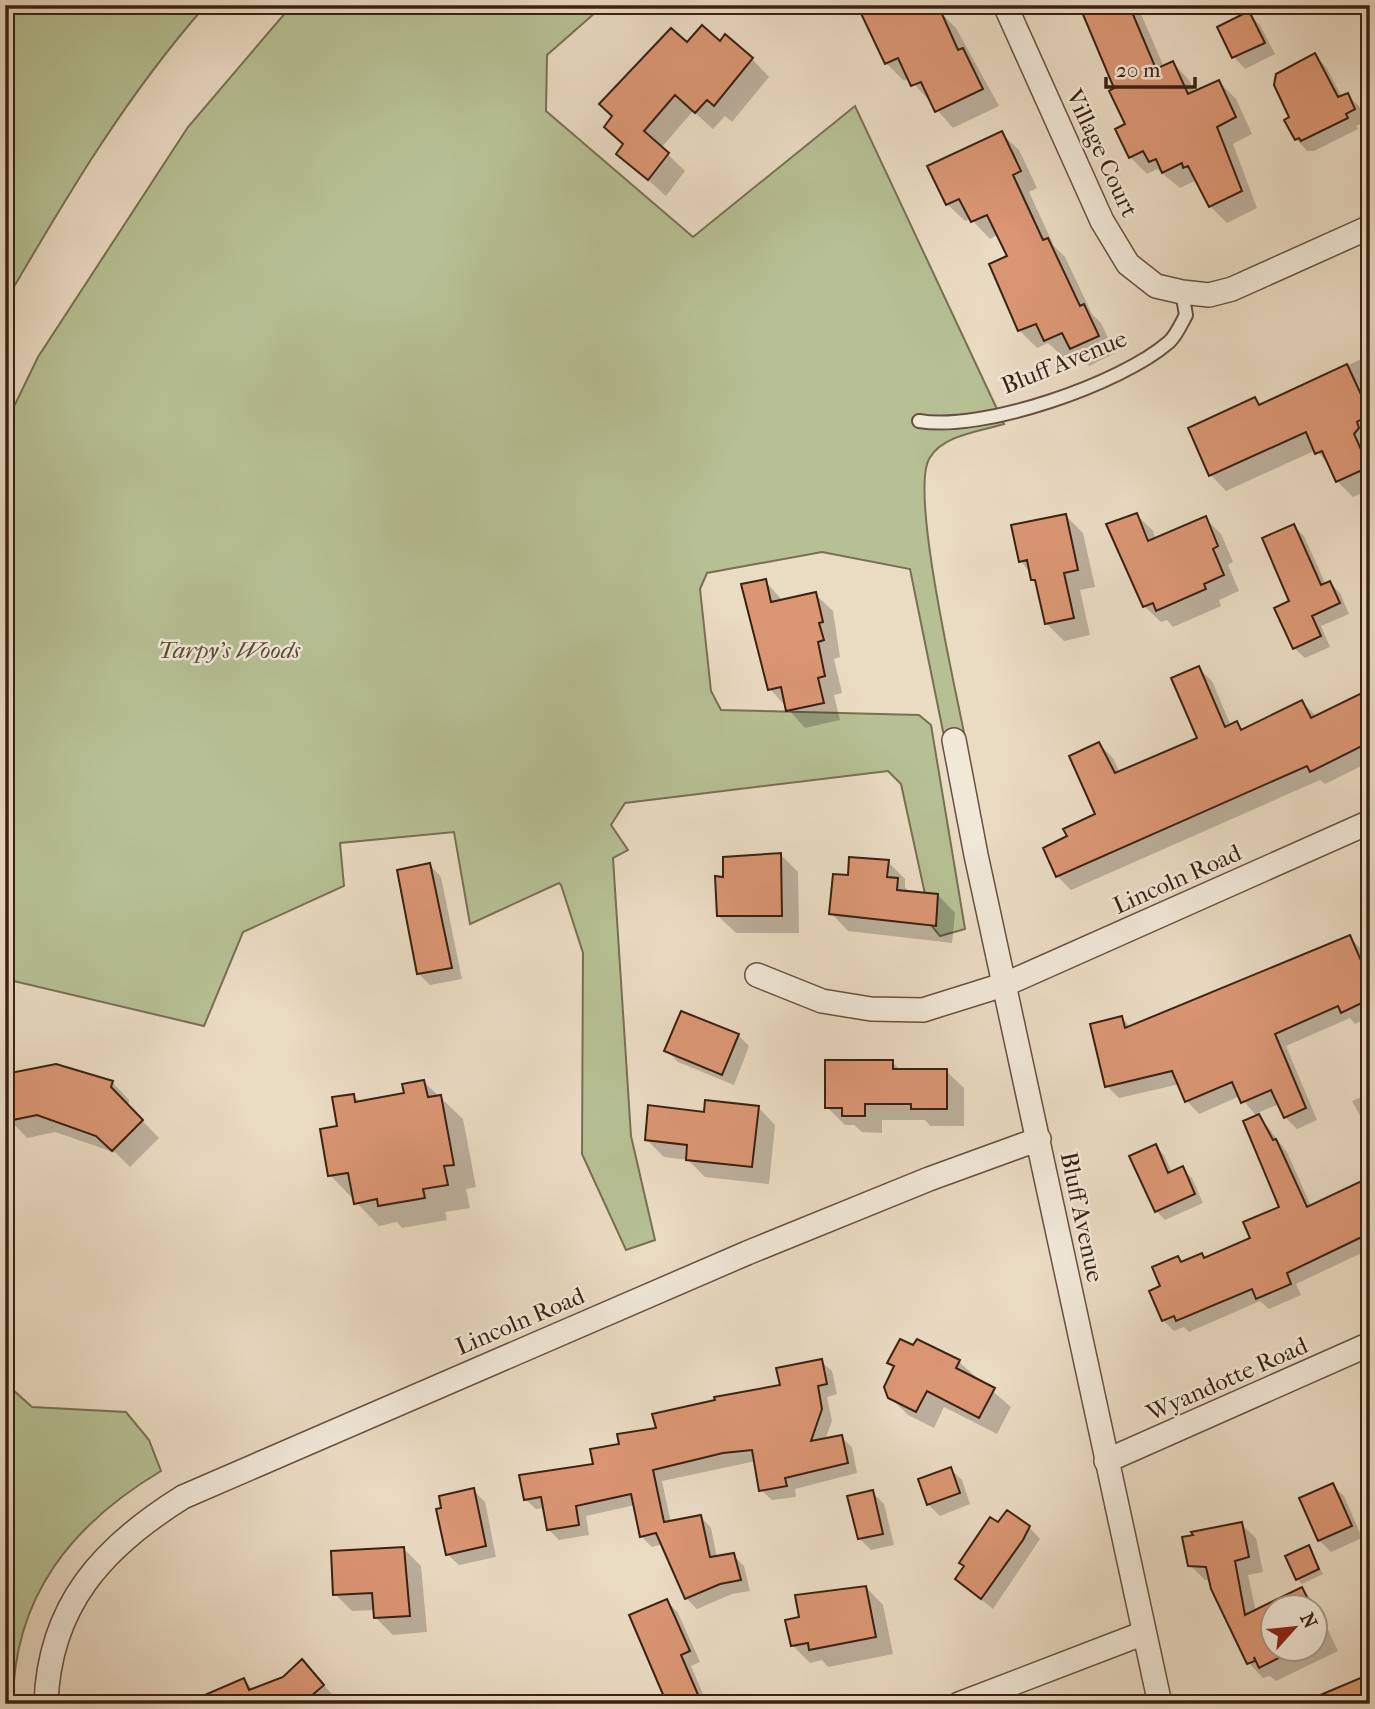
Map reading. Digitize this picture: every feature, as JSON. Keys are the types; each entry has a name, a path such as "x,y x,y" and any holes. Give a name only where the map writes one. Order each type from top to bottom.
{"street":[{"name":"Village Court","path":"1005,5 1102,221 1128,264 1156,286 1209,295 1232,289 1370,227"},
{"name":"Bluff Avenue","path":"954,740 976,855 1160,1704"},
{"name":"Lincoln Road","path":"757,975 822,1001 871,1009 923,1010 1006,984 1370,822"},
{"name":"Lincoln Road","path":"46,1704 52,1651 65,1616 92,1570 108,1552 145,1521 183,1497 734,1259 929,1179 1039,1139"},
{"name":"Wyandotte Road","path":"1106,1461 1370,1344"},
{"path":"959,1704 1144,1633"}],"lane":[{"name":"Bluff Avenue","path":"919,421 943,425 1024,412 1127,368 1171,341 1186,315 1182,292"}],"green space":[{"path":"15,5 206,5 123,111 74,186 5,302 5,29"},
{"name":"Tarpy's Woods","path":"292,5 604,5 547,55 546,111 693,237 855,106 1004,424 963,435 943,444 929,459 925,479 925,511 930,550 965,738 945,741 910,569 822,552 707,573 700,589 711,691 721,710 919,715 931,725 965,929 940,936 932,926 901,784 888,771 625,803 611,825 628,850 613,858 631,1136 655,1240 626,1250 582,1154 583,953 561,885 559,883 470,924 454,832 340,843 344,886 243,932 204,1026 5,979 5,425 38,357 188,127"},
{"path":"5,1378 12,1389 32,1407 126,1412 149,1440 161,1471 100,1515 75,1540 54,1567 36,1597 24,1630 16,1665 13,1704 5,1704"}],"building":[{"path":"857,5 938,5 958,50 963,48 983,89 935,112 921,82 911,86 898,58 885,64"},
{"path":"1079,5 1129,5 1156,69 1173,61 1188,94 1219,80 1236,117 1217,127 1242,191 1209,207 1188,166 1183,168 1182,163 1162,173 1156,159 1149,162 1143,151 1129,158 1115,129 1125,124 1109,91 1114,88"},
{"path":"1249,11 1265,43 1232,58 1217,27"},
{"path":"702,25 720,41 725,34 753,58 714,106 707,100 695,113 675,95 644,131 669,153 648,180 616,154 623,144 604,127 612,116 599,104 671,28 687,42"},
{"path":"1315,53 1338,97 1348,93 1355,109 1346,114 1348,118 1301,141 1299,138 1295,140 1284,120 1289,117 1274,85 1276,74"},
{"path":"1002,131 1021,171 1013,175 1043,240 1048,238 1080,306 1084,304 1099,336 1070,349 1062,333 1044,341 1036,324 1018,331 989,264 1007,256 987,215 971,222 959,199 946,205 927,166"},
{"path":"1347,364 1370,414 1357,422 1359,428 1354,434 1369,467 1336,482 1322,451 1315,454 1306,432 1209,476 1188,428 1255,397 1259,405"},
{"path":"1137,513 1148,541 1206,516 1218,546 1213,549 1224,575 1204,584 1206,589 1156,611 1153,603 1143,607 1106,524"},
{"path":"1066,514 1078,570 1064,573 1074,618 1045,624 1035,580 1031,580 1027,560 1019,562 1011,525"},
{"path":"1294,524 1321,585 1330,581 1340,603 1312,616 1321,636 1293,649 1274,608 1289,601 1262,538"},
{"path":"766,579 771,602 816,592 823,622 819,623 824,640 818,642 825,676 818,678 824,703 786,711 781,687 768,690 741,584"},
{"path":"1199,666 1225,727 1237,721 1241,730 1302,700 1311,718 1370,689 1370,742 1310,772 1307,766 1056,877 1043,848 1067,836 1063,829 1095,814 1069,756 1099,742 1115,773 1197,738 1171,678"},
{"path":"781,853 782,916 717,916 715,876 723,877 723,857"},
{"path":"849,857 889,860 887,877 898,878 897,890 938,894 936,926 829,914 833,874 848,875"},
{"path":"430,863 452,968 417,974 397,870"},
{"path":"1350,935 1362,963 1370,959 1370,999 1341,1013 1338,1006 1275,1034 1306,1108 1284,1118 1271,1090 1241,1103 1232,1082 1185,1102 1172,1071 1105,1087 1090,1024 1122,1016 1125,1028"},
{"path":"681,1011 739,1034 722,1075 664,1051"},
{"path":"825,1060 893,1060 893,1069 947,1069 947,1109 911,1109 911,1104 865,1104 865,1116 842,1116 842,1108 825,1108"},
{"path":"56,1064 113,1081 111,1087 143,1120 112,1151 96,1136 37,1115 8,1121 5,1074"},
{"path":"424,1080 428,1097 441,1095 454,1165 444,1166 448,1185 423,1189 425,1198 378,1206 377,1199 354,1204 348,1173 328,1176 320,1129 337,1126 332,1097 354,1094 355,1102 404,1093 402,1084"},
{"path":"705,1100 759,1106 752,1167 686,1160 687,1145 645,1140 648,1105 704,1112"},
{"path":"1259,1114 1273,1140 1276,1139 1307,1207 1370,1177 1370,1233 1287,1273 1291,1284 1256,1299 1252,1289 1176,1321 1174,1316 1162,1321 1149,1291 1160,1286 1152,1267 1178,1256 1181,1262 1202,1253 1204,1258 1250,1238 1243,1222 1279,1207 1243,1121"},
{"path":"1156,1144 1168,1173 1183,1166 1195,1194 1155,1212 1129,1156"},
{"path":"900,1339 913,1345 917,1339 960,1360 956,1368 995,1388 979,1418 927,1391 916,1412 888,1398 884,1387 894,1366 887,1363"},
{"path":"822,1359 827,1384 818,1386 822,1409 811,1441 842,1435 848,1463 785,1478 787,1486 759,1491 752,1450 723,1453 653,1470 664,1522 701,1515 710,1557 734,1553 741,1580 720,1584 685,1599 656,1533 640,1537 631,1494 576,1506 579,1525 547,1530 541,1497 524,1500 519,1475 593,1464 590,1449 619,1444 617,1434 656,1428 652,1414 715,1400 714,1397 780,1385 776,1368"},
{"path":"951,1467 960,1493 927,1505 918,1479"},
{"path":"1333,1483 1352,1526 1318,1541 1299,1498"},
{"path":"474,1488 486,1546 446,1555 436,1509 441,1508 439,1496"},
{"path":"873,1490 883,1534 858,1539 847,1496"},
{"path":"1007,1510 1030,1526 981,1599 955,1579 964,1566 959,1563 990,1517 998,1522"},
{"path":"1242,1522 1249,1557 1235,1561 1245,1615 1260,1608 1260,1664 1267,1664 1259,1668 1254,1657 1255,1661 1247,1664 1211,1589 1206,1567 1188,1566 1182,1537 1193,1535 1191,1532"},
{"path":"1309,1545 1319,1569 1296,1580 1285,1556"},
{"path":"404,1547 410,1616 374,1618 372,1593 333,1595 331,1551"},
{"path":"866,1586 876,1637 809,1650 808,1643 791,1646 785,1620 799,1617 795,1595"},
{"path":"1302,1587 1306,1594 1288,1594"},
{"path":"667,1599 690,1651 681,1655 699,1697 684,1704 667,1704 629,1615"},
{"path":"302,1659 324,1685 302,1704 184,1704 244,1678 249,1690 283,1677"},
{"path":"1370,1674 1370,1704 1299,1704"}]}
